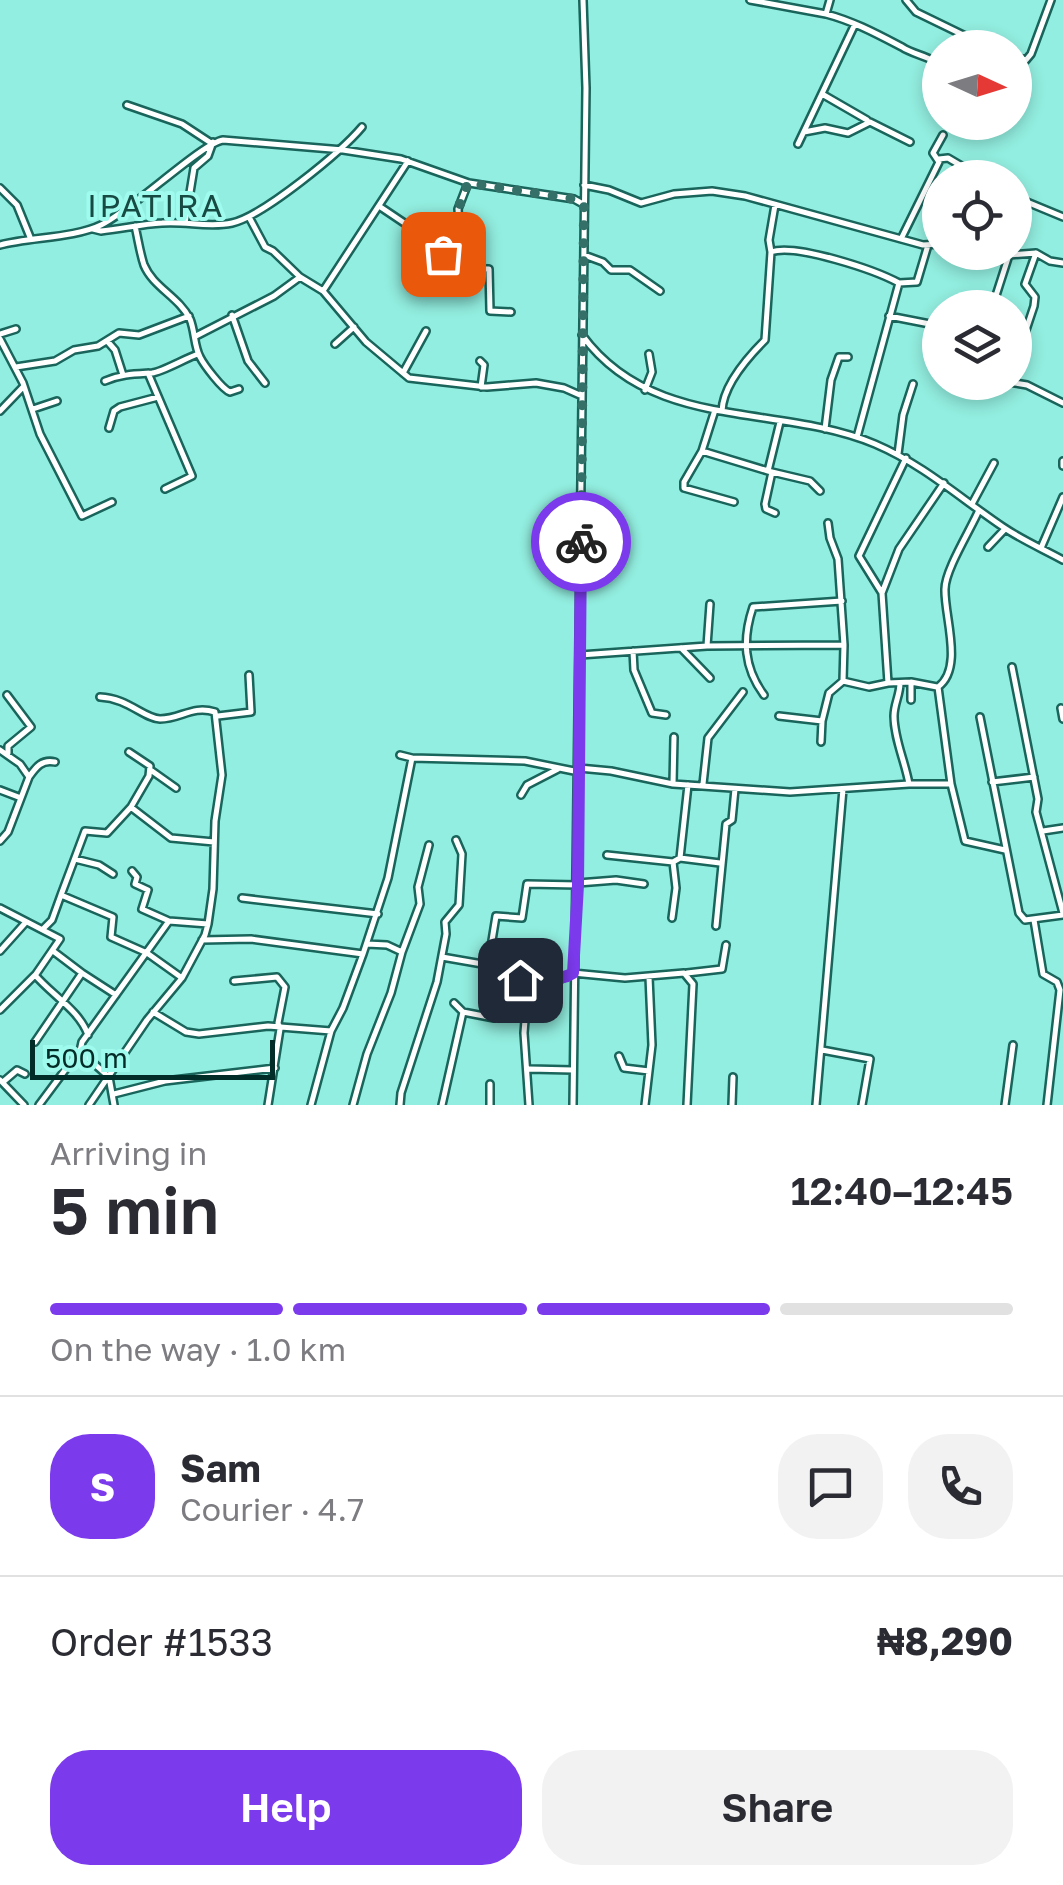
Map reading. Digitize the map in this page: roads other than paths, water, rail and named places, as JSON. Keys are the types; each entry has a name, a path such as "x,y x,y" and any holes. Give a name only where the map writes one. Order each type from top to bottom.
{"street":[{"path":"573,1105 583,397 580,333 586,23 582,0"},
{"path":"750,0 826,14 922,55"},
{"path":"826,14 830,0"},
{"path":"906,0 916,12 953,30"},
{"path":"1032,49 1051,0"},
{"path":"798,144 855,24"},
{"path":"822,94 910,142"},
{"path":"127,106 182,124 212,142"},
{"path":"804,132 826,128 848,133 870,122"},
{"path":"0,245 95,229 185,223 216,225 249,217 343,150 362,127"},
{"path":"95,229 161,184 212,142 234,140 343,150 408,161 468,183 574,199 584,204"},
{"path":"939,159 933,153 940,140"},
{"path":"185,223 194,168 208,156 212,142"},
{"path":"939,159 951,160"},
{"path":"902,237 939,159"},
{"path":"323,291 408,161"},
{"path":"443,248 458,224 458,209 468,183"},
{"path":"584,185 642,203 674,194 712,191 922,242"},
{"path":"0,188 17,204 30,237"},
{"path":"574,199 584,195"},
{"path":"1032,204 1063,218"},
{"path":"734,502 684,488 726,394 749,355 765,340 769,240 776,205"},
{"path":"379,206 437,248 443,248"},
{"path":"249,217 265,247 323,291 382,358 409,378 482,387 536,383 564,388 583,397"},
{"path":"135,226 145,268 188,316 198,354 221,388 239,390"},
{"path":"443,248 452,268 489,269 490,311 511,312"},
{"path":"771,252 782,248 900,282 917,282 922,265"},
{"path":"1032,253 1050,262 1063,262"},
{"path":"1030,290 1025,284 1036,253"},
{"path":"584,255 611,270 630,270 660,292"},
{"path":"196,336 274,296 300,277"},
{"path":"857,438 900,282"},
{"path":"232,315 248,361 264,383"},
{"path":"16,367 55,360 119,333 139,335 188,316"},
{"path":"889,316 922,322"},
{"path":"335,344 354,327"},
{"path":"16,328 0,336 24,386 40,434 82,516 112,502"},
{"path":"403,373 426,330"},
{"path":"580,333 605,362 645,390 718,410 825,429 898,454 1005,529 1063,560"},
{"path":"106,341 123,374"},
{"path":"0,357 6,351"},
{"path":"105,381 123,374 148,373 198,354"},
{"path":"645,390 651,380 649,354"},
{"path":"825,429 831,380 839,358 848,357"},
{"path":"480,361 484,365 482,387"},
{"path":"148,373 192,476 165,488"},
{"path":"898,454 903,416 913,384"},
{"path":"0,411 24,386"},
{"path":"1032,388 1063,403"},
{"path":"109,428 114,411 120,407 158,397"},
{"path":"32,410 57,401"},
{"path":"775,514 765,504 780,422"},
{"path":"702,451 810,481 820,491"},
{"path":"882,592 859,556 906,458"},
{"path":"972,504 994,464"},
{"path":"888,683 882,592 899,549 944,483"},
{"path":"1041,548 1063,497"},
{"path":"938,687 949,675 951,632 944,586 980,510"},
{"path":"821,742 828,693 843,681 838,559 828,523"},
{"path":"988,547 1005,529"},
{"path":"764,694 755,686 744,648 754,607 842,602"},
{"path":"707,646 710,604"},
{"path":"580,656 680,647 844,644"},
{"path":"680,647 710,678"},
{"path":"633,651 634,670 652,713 666,716"},
{"path":"980,717 1019,914 1025,920 1034,920 1063,914 1036,812 1038,800 1012,667"},
{"path":"218,716 251,712 249,674"},
{"path":"843,681 869,687 911,682 938,687"},
{"path":"900,682 900,698 894,710 896,736 909,784"},
{"path":"911,682 911,700"},
{"path":"938,687 951,784 964,841 1005,850"},
{"path":"703,784 708,738 744,692"},
{"path":"6,695 31,727 8,746 10,756"},
{"path":"89,1105 182,978 208,924 222,775 215,712 202,708 160,719 145,716 138,707 122,700 100,697"},
{"path":"1061,708 1063,719"},
{"path":"779,716 822,720"},
{"path":"673,784 674,737"},
{"path":"0,750 29,777"},
{"path":"129,752 176,788"},
{"path":"400,755 525,762 673,784 790,792 951,784"},
{"path":"311,1105 331,1031 344,1008 378,914 412,758"},
{"path":"0,841 8,832 29,777 38,765 48,760 55,762"},
{"path":"521,795 527,785 558,769"},
{"path":"44,928 52,920 85,831 106,834 131,807 152,770"},
{"path":"992,782 1034,777"},
{"path":"672,918 688,785"},
{"path":"716,926 720,864 726,824 732,820 735,789"},
{"path":"816,1105 843,789"},
{"path":"0,790 21,798"},
{"path":"131,807 171,838 214,842"},
{"path":"1043,831 1063,828"},
{"path":"400,1105 442,958 445,922 459,905 462,854 456,840"},
{"path":"354,1105 367,1054 420,904 418,887 428,846"},
{"path":"607,855 720,864"},
{"path":"74,859 113,874"},
{"path":"132,871 137,877 135,884 148,890 141,908 168,921 208,924"},
{"path":"488,965 496,916 522,918 527,884 616,880 644,884"},
{"path":"62,895 112,917 110,937 147,954 182,978"},
{"path":"242,898 378,914"},
{"path":"0,908 60,939 35,975 0,1010"},
{"path":"1034,920 1043,974 1057,982 1060,990 1046,1105"},
{"path":"114,1105 109,1077 85,1057 80,1047 168,921"},
{"path":"0,951 26,922"},
{"path":"200,940 251,938 363,954"},
{"path":"367,944 387,945 402,952"},
{"path":"442,958 501,965 522,982 535,978 559,980 573,973 649,977 722,969 726,945"},
{"path":"53,951 116,995"},
{"path":"400,960 410,962"},
{"path":"35,1042 82,973"},
{"path":"684,974 693,984 687,1105"},
{"path":"35,975 60,1002 80,1016 88,1035"},
{"path":"234,980 277,977 285,986 268,1105"},
{"path":"646,1105 650,1073 649,977"},
{"path":"528,982 524,1033 529,1105"},
{"path":"483,1014 494,990"},
{"path":"454,1002 464,1012 494,1018"},
{"path":"154,1012 193,1034 268,1026 331,1031"},
{"path":"442,1105 464,1012"},
{"path":"1005,1105 1013,1045"},
{"path":"822,1050 870,1059 862,1105"},
{"path":"619,1056 624,1068 647,1068 650,1073"},
{"path":"38,1105 74,1058 85,1057"},
{"path":"114,1094 165,1081 275,1068"},
{"path":"529,1069 573,1070"},
{"path":"24,1105 1,1081 17,1070 25,1074"},
{"path":"732,1077 732,1105"},
{"path":"490,1084 490,1105"}],"district":[{"name":"IPATIRA","path":"156,205"}]}
